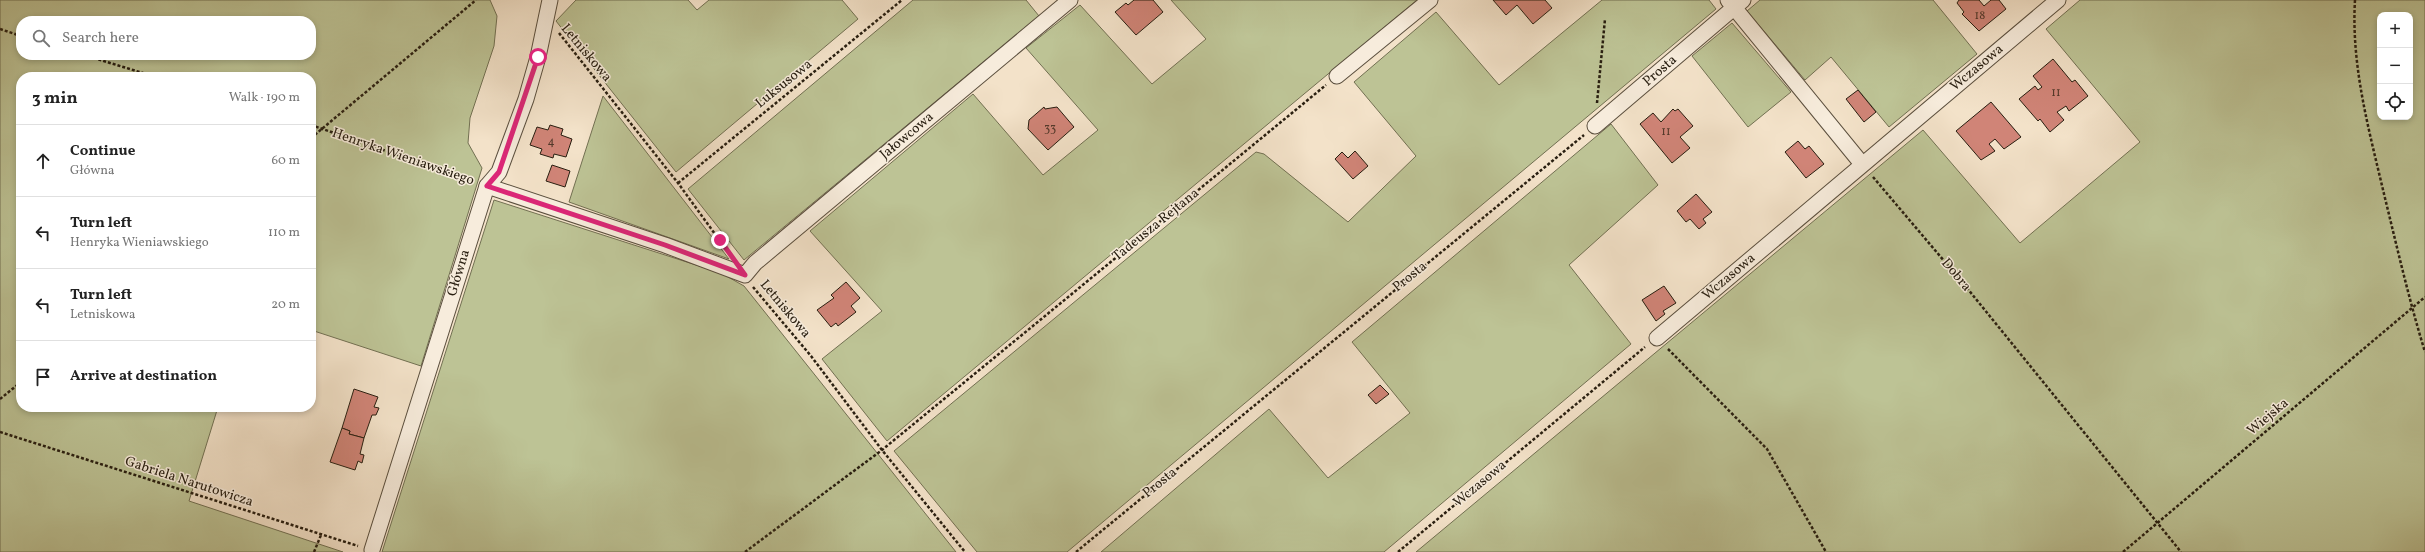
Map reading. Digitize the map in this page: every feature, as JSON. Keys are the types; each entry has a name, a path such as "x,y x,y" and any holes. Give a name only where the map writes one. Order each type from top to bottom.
{"street":[{"name":"Jałowcowa","path":"745,275 755,263 1070,0"},
{"path":"1337,76 1430,0"},
{"name":"Wczasowa","path":"1657,338 2058,0"},
{"path":"1735,2 1862,164"},
{"name":"Prosta","path":"1595,126 1735,2"},
{"name":"Główna","path":"372,550 487,186 499,172 526,98 550,8"},
{"name":"Henryka Wieniawskiego","path":"487,186 665,245 745,275"}],"path":[{"path":"316,133 476,0"},
{"name":"Luksusowa","path":"678,183 902,0"},
{"path":"2355,0 2353,30 2363,108 2412,308 2425,352"},
{"name":"Letniskowa","path":"550,8 557,31 678,183 753,288 811,356 882,450 965,552"},
{"path":"1595,126 1605,19"},
{"path":"0,29 16,34"},
{"path":"100,60 140,72"},
{"name":"Tadeusza Rejtana","path":"745,552 882,450 1337,76"},
{"name":"Henryka Wieniawskiego","path":"316,126 487,186"},
{"name":"Prosta","path":"1076,552 1595,126"},
{"name":"Dobra","path":"1862,164 1967,288 2181,552"},
{"name":"Wiejska","path":"2123,552 2425,297"},
{"path":"1657,338 1767,450 1826,552"},
{"name":"Wczasowa","path":"1398,552 1657,338"},
{"path":"0,399 16,386"},
{"name":"Gabriela Narutowicza","path":"0,432 372,550"},
{"path":"314,552 321,535"}],"green space":[{"path":"0,0 490,0 497,16 494,46 470,118 468,143 482,168 421,366 316,332 316,72 16,72 16,412 216,412 189,501 343,552 0,552"},
{"path":"576,0 688,0 697,10 709,0 842,0 858,19 676,172 556,21"},
{"path":"913,0 1026,0 1039,16 744,260 688,189"},
{"path":"1171,0 1417,0 887,441 822,359 882,311 810,231 973,94 1043,175 1098,130 1026,48 1080,5 1152,84 1206,39"},
{"path":"1602,0 1709,0 1716,9 1067,552 977,552 894,451 1256,152 1264,154 1348,222 1416,156 1354,82 1436,12 1499,85"},
{"path":"1760,0 1933,0 1977,54 1889,127 1831,57 1805,80 1747,11"},
{"path":"2080,0 2425,0 2425,552 1416,552 1923,130 2020,243 2140,142 2046,29"},
{"path":"1732,23 1791,92 1748,127 1692,56"},
{"path":"603,96 729,259 569,202"},
{"path":"1611,124 1658,185 1569,265 1631,344 1384,552 1101,552 1269,409 1328,478 1410,413 1352,342"},
{"path":"494,200 721,273 744,286 956,552 382,552"}],"building":[{"path":"1134,0 1153,0 1163,12 1136,35 1115,12 1126,3 1128,5"},
{"path":"1493,0 1545,0 1552,8 1533,24 1517,5 1506,15"},
{"path":"1959,0 1979,0 1984,6 1991,0 1999,0 2006,9 1979,31 1962,14 1964,12 1957,3"},
{"path":"2053,59 2072,82 2075,80 2088,96 2069,111 2066,106 2057,112 2064,120 2050,132 2040,119 2038,121 2019,99 2035,86 2038,90 2042,87 2033,76"},
{"path":"1858,90 1876,112 1864,122 1846,99"},
{"path":"1991,102 2021,137 2004,149 1995,139 1989,144 1995,151 1981,160 1956,131"},
{"path":"1044,107 1045,109 1057,107 1074,127 1048,150 1028,129 1029,120"},
{"path":"1673,109 1675,111 1678,109 1693,126 1680,137 1690,148 1672,163 1640,124 1653,113 1661,122"},
{"path":"550,125 563,129 561,135 572,139 566,157 554,154 553,158 540,154 542,149 530,145 537,127 548,130"},
{"path":"1798,141 1805,149 1809,146 1824,164 1806,178 1785,152"},
{"path":"1355,151 1368,166 1353,179 1335,159 1342,152 1348,158"},
{"path":"552,165 570,171 565,187 546,181"},
{"path":"1696,194 1712,212 1703,219 1706,223 1699,229 1690,219 1686,222 1677,211"},
{"path":"846,282 860,298 851,306 856,312 838,326 836,323 831,327 817,310 834,298 831,295"},
{"path":"1664,286 1676,303 1663,311 1665,314 1656,321 1642,300"},
{"path":"1380,385 1389,394 1376,404 1368,395"},
{"path":"354,389 378,397 374,407 379,408 376,415 372,415 364,438 349,434 350,431 342,428"},
{"path":"342,428 350,431 349,434 364,438 360,454 364,455 362,463 358,461 355,470 330,462"}],"route":[{"path":"538,57 526,98 499,172 487,186 665,245 745,275 720,240"}]}
